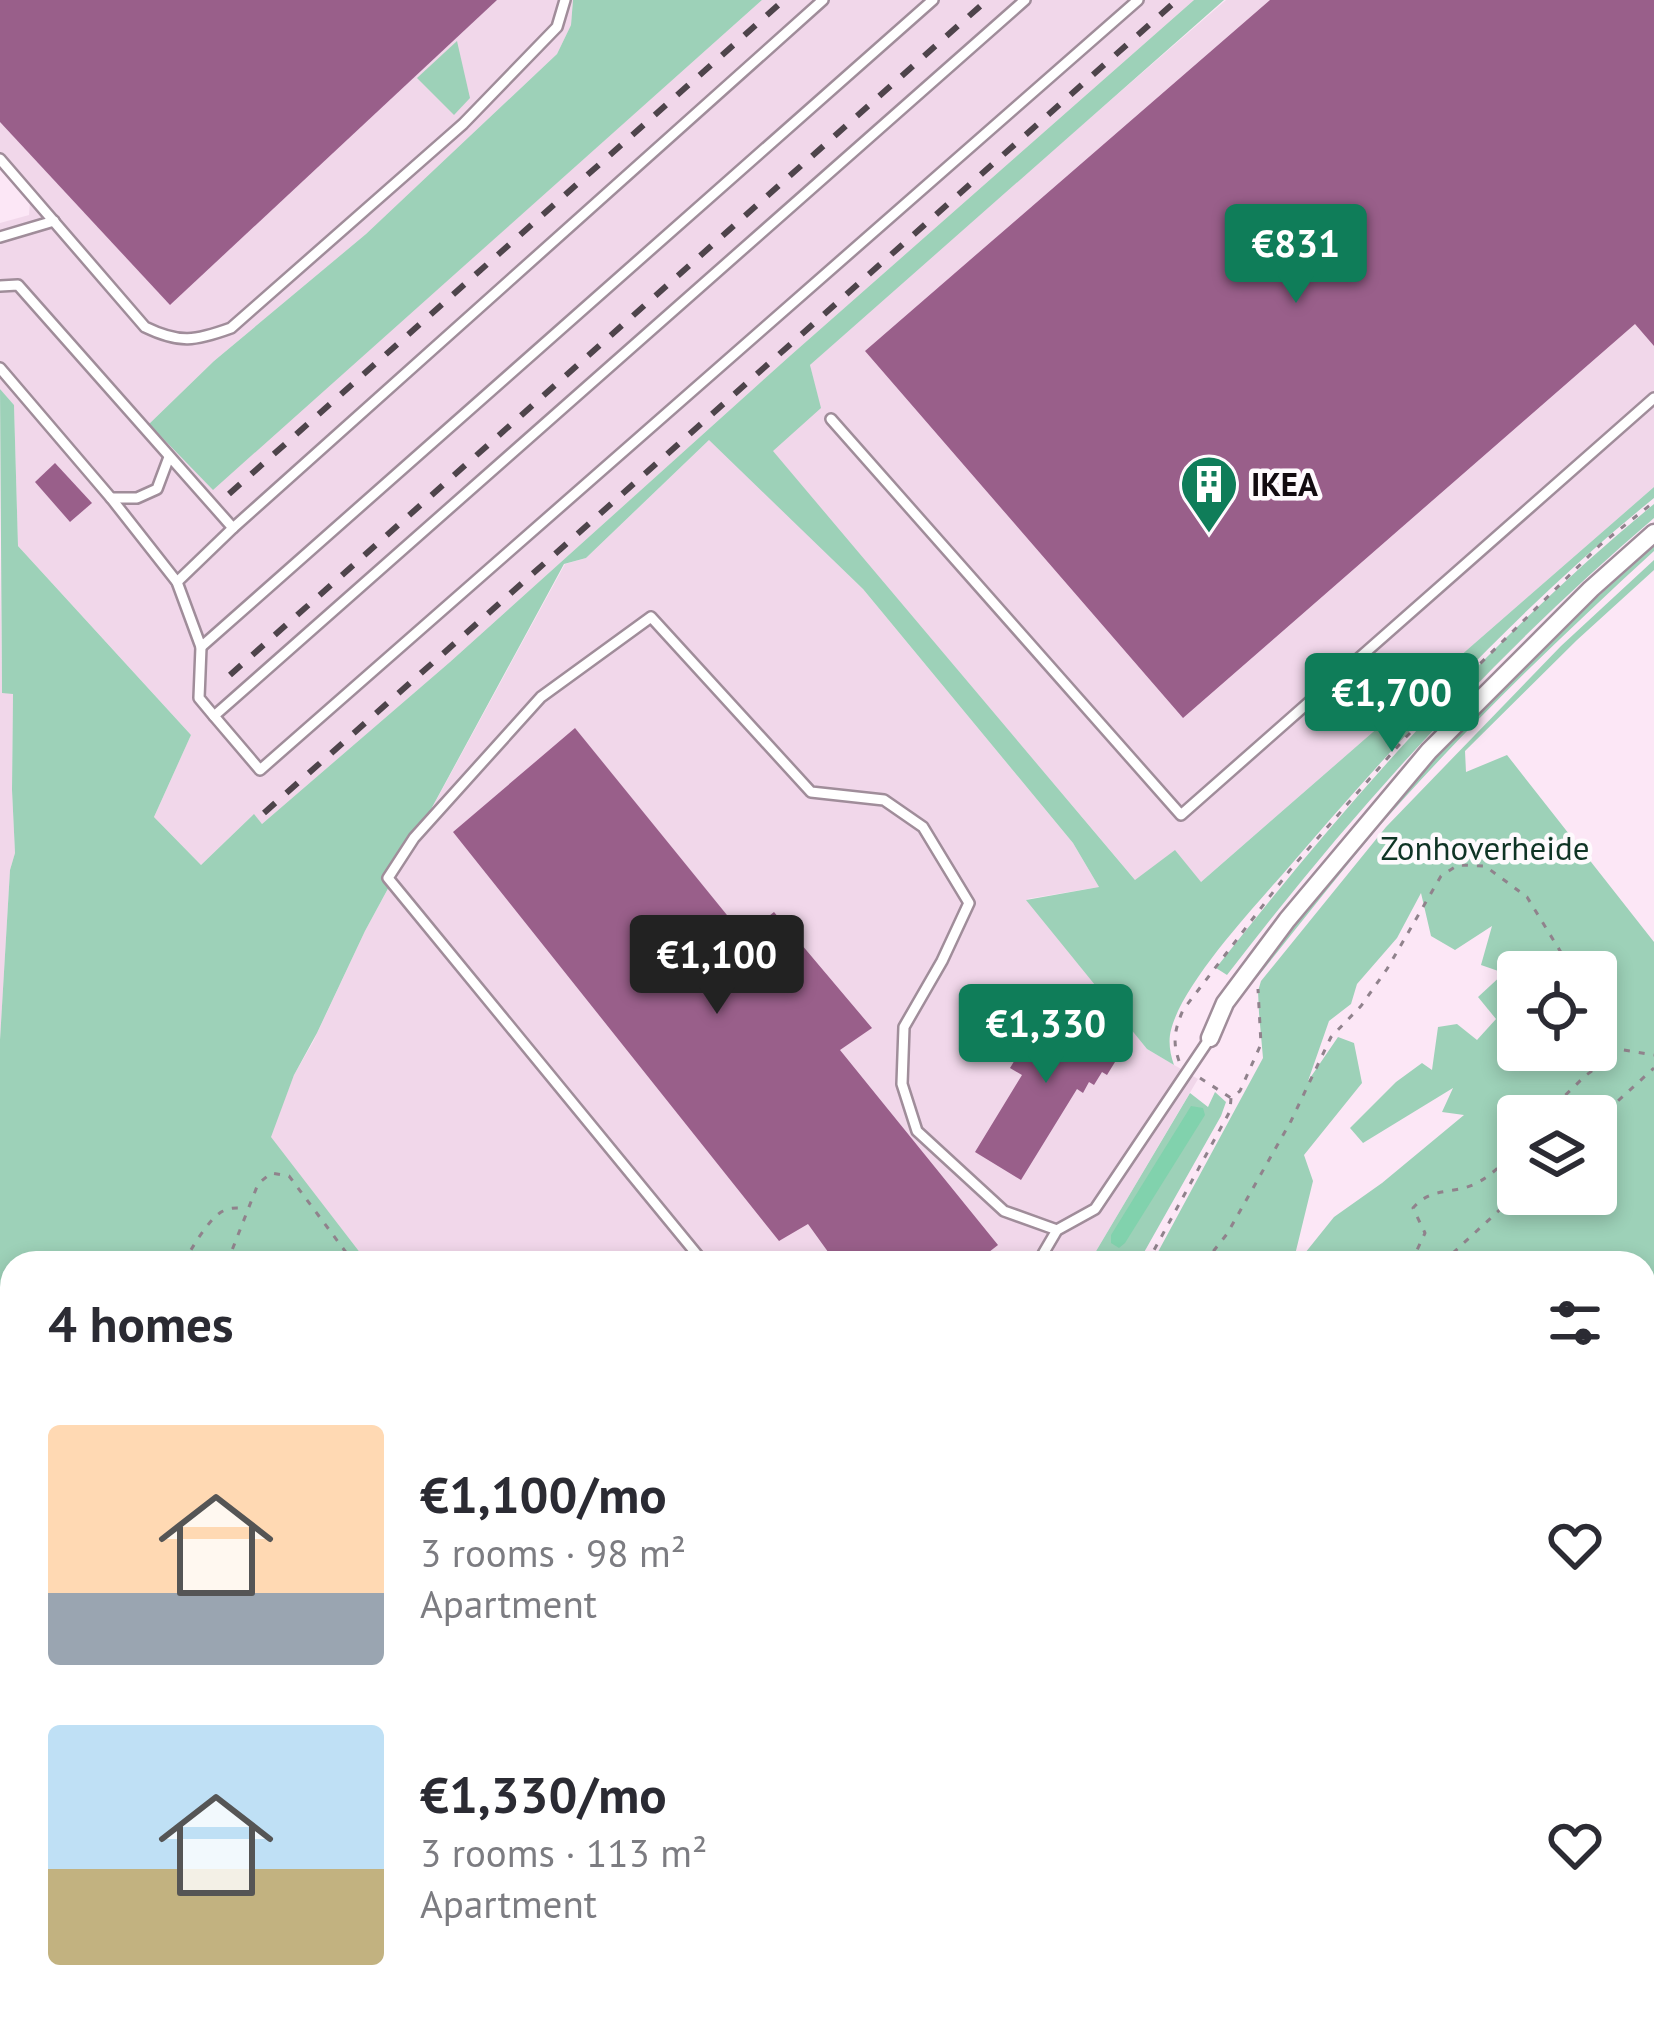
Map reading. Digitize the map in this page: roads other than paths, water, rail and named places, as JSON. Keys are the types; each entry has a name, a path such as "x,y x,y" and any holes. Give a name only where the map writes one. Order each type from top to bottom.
{"street":[{"path":"1210,1038 1225,1004 1287,920 1430,751 1591,589 1654,533"}],"lane":[{"path":"0,159 145,327 170,339 203,338 231,328 463,124 557,27 565,0"},
{"path":"177,582 823,0"},
{"path":"200,647 934,0"},
{"path":"214,716 1025,0"},
{"path":"0,368 177,582 200,647 199,698 260,770 1138,0"},
{"path":"0,237 54,221"},
{"path":"0,286 17,285 233,528"},
{"path":"831,419 1181,815 1654,398"},
{"path":"111,498 136,499 157,489 169,457"},
{"path":"694,1251 388,878 414,838 542,698 651,617 811,792 884,800 923,826 969,903 904,1027 902,1084 917,1131 1004,1210 1057,1230"},
{"path":"1045,1251 1057,1230 1095,1209 1210,1038"}],"railway":[{"path":"229,494 784,0"},
{"path":"230,675 987,0"},
{"path":"264,813 1177,0"}],"place":[{"name":"IKEA","path":"1209,535"}],"park label":[{"name":"Zonhoverheide","path":"1485,848"}]}
